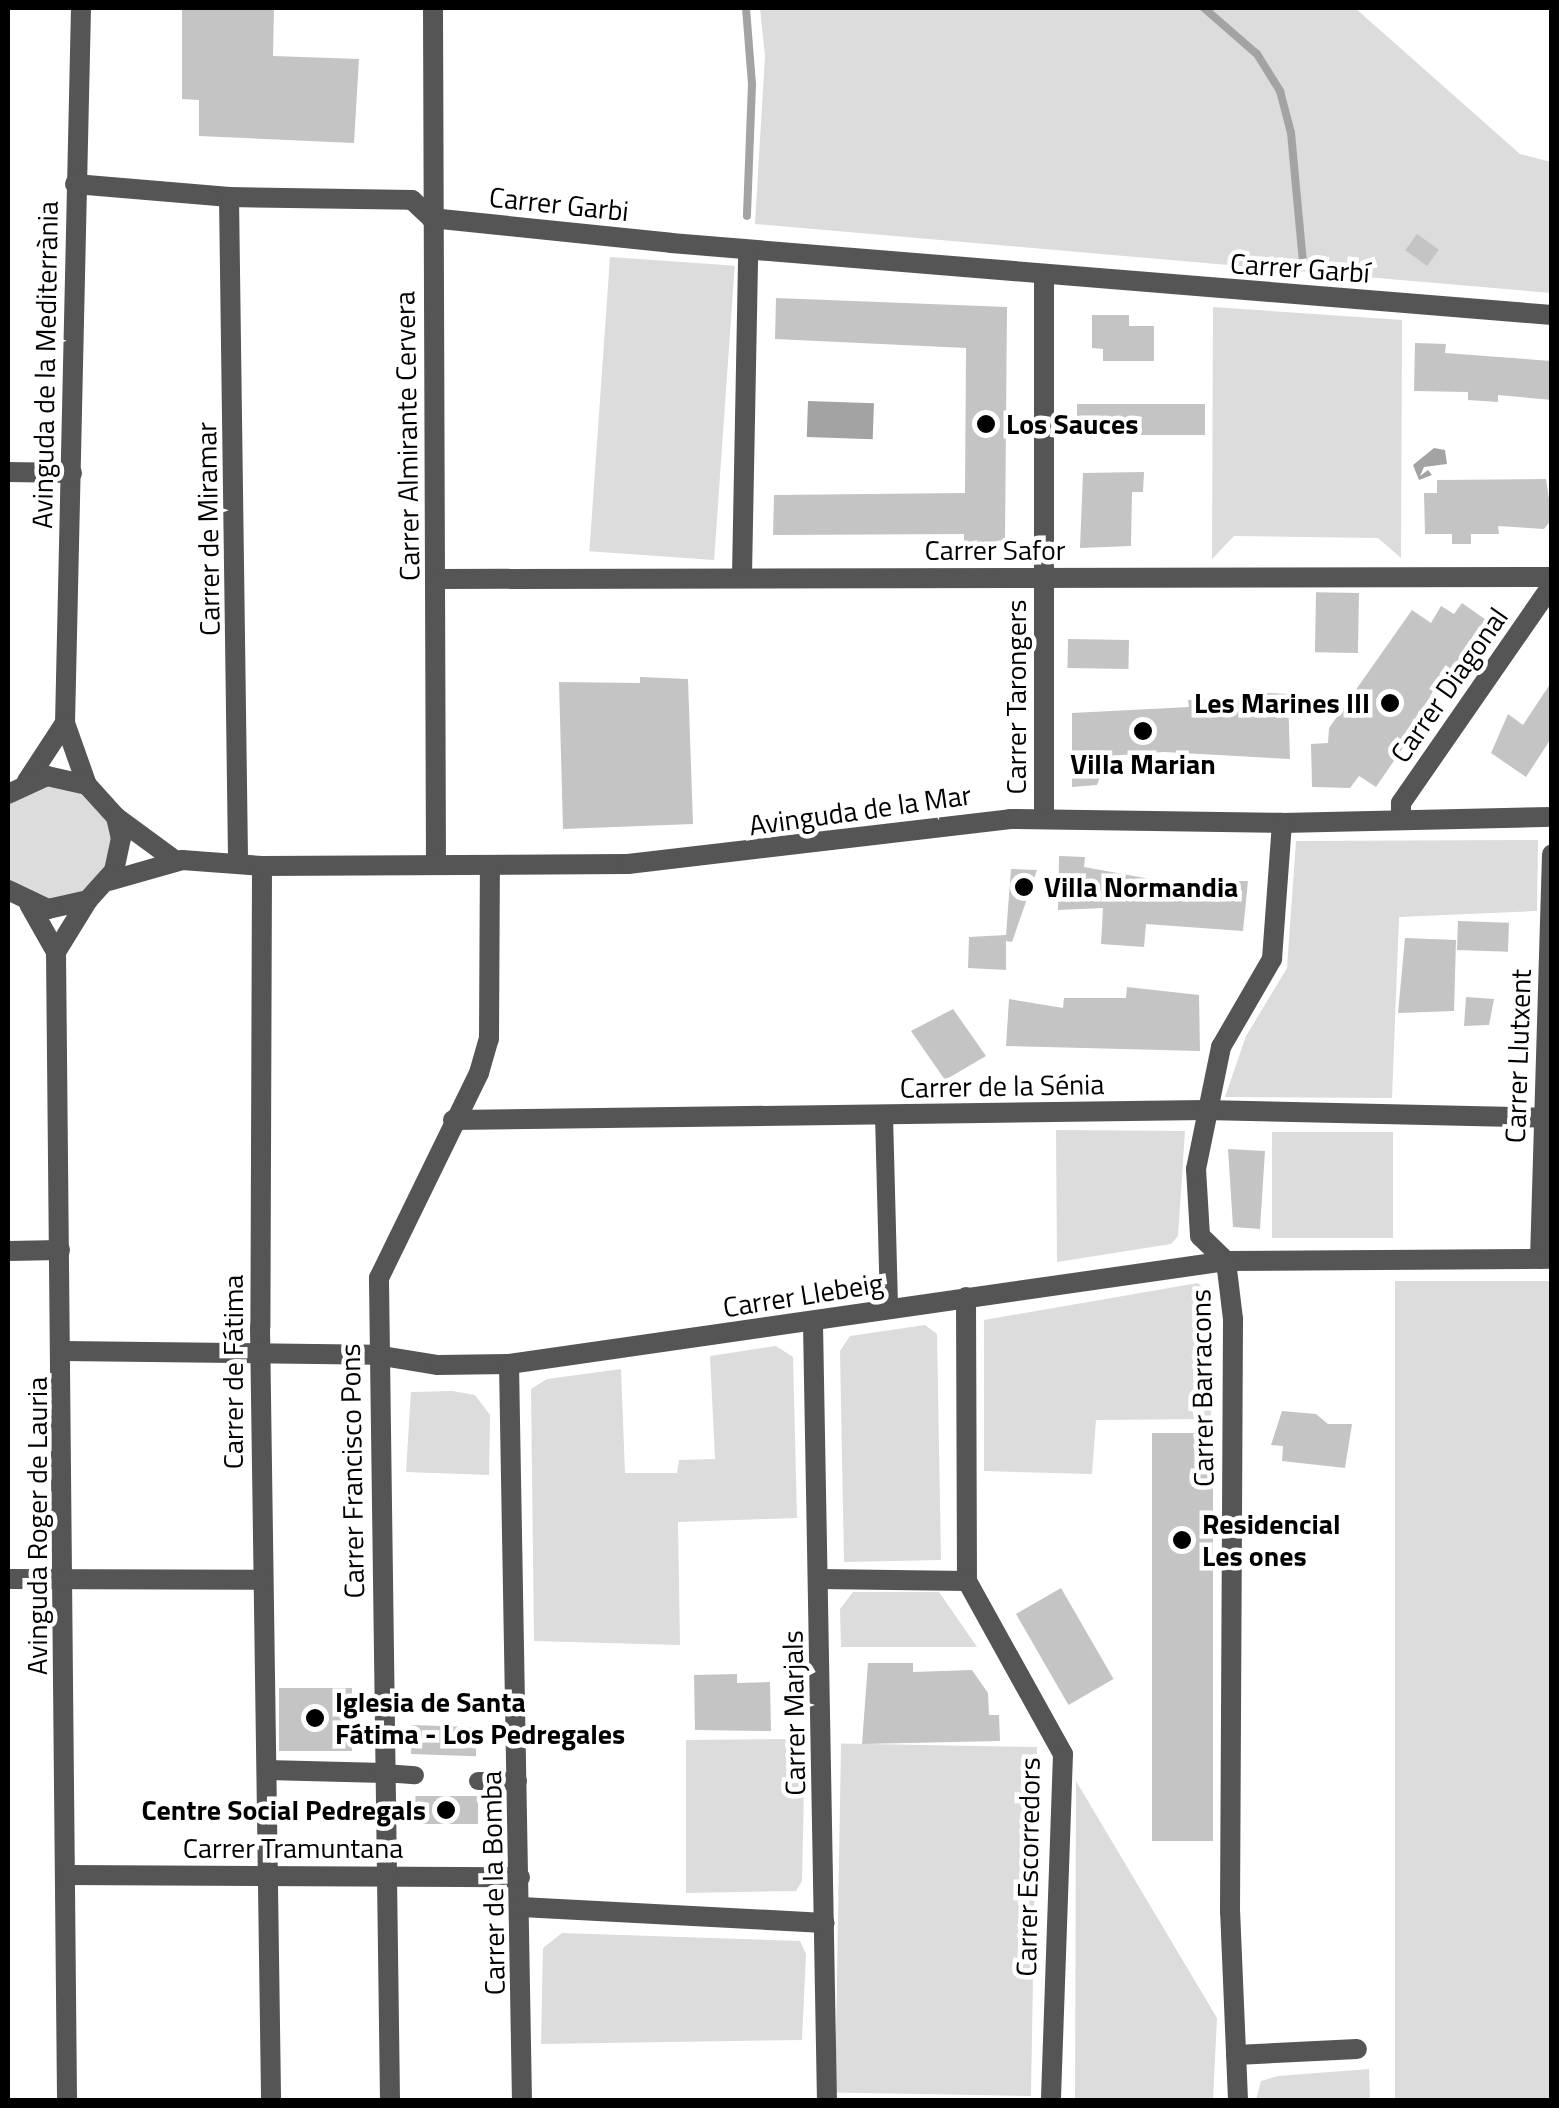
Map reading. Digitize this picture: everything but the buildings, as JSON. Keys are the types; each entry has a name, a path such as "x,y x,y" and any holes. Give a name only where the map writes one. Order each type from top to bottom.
{"street":[{"name":"Avinguda de la Mediterrània","path":"65,723 81,8"},
{"name":"Carrer Almirante Cervera","path":"432,8 431,218 438,580 436,864"},
{"name":"Carrer Garbi","path":"75,184 229,196 412,200 431,218 1044,276"},
{"name":"Carrer de Miramar","path":"229,196 238,860"},
{"path":"742,576 748,250"},
{"name":"Carrer Garbí","path":"1044,276 1552,315"},
{"name":"Carrer Tarongers","path":"1044,276 1044,818"},
{"path":"8,472 72,473"},
{"name":"Carrer Safor","path":"438,580 742,576 1552,577"},
{"name":"Carrer Diagonal","path":"1401,820 1401,803 1552,586"},
{"path":"8,794 27,781 65,723"},
{"path":"65,723 87,784 116,816 176,861"},
{"path":"27,781 57,776 87,784"},
{"path":"8,890 28,904 56,952 88,900 108,881 120,849 116,816"},
{"name":"Avinguda de la Mar","path":"108,881 176,861 238,860 262,866 490,865 720,857 938,824 1044,818 1282,823 1552,817"},
{"name":"Carrer Barracons","path":"1238,2100 1230,1912 1233,1319 1226,1261 1200,1236 1196,1169 1222,1047 1269,972 1282,823"},
{"name":"Carrer Llutxent","path":"1546,1259 1552,854"},
{"name":"Carrer Francisco Pons","path":"390,2100 376,1356 379,1278 489,1038 490,865"},
{"name":"Carrer de Fátima","path":"262,866 260,1354 272,2100"},
{"path":"28,904 59,908 88,900"},
{"name":"Avinguda Roger de Lauria","path":"56,952 63,1351 67,2100"},
{"name":"Carrer de la Sénia","path":"453,1120 1206,1110 1548,1118"},
{"path":"884,1115 889,1310"},
{"path":"8,1251 60,1250"},
{"name":"Carrer Llebeig","path":"63,1351 376,1356 438,1365 509,1364 814,1324 966,1297 1226,1261 1546,1259"},
{"name":"Carrer Escorredors","path":"966,1297 967,1581 1063,1754 1051,2100"},
{"name":"Carrer Marjals","path":"814,1324 826,2100"},
{"name":"Carrer de la Bomba","path":"509,1364 522,2100"},
{"path":"8,1579 65,1576 263,1580"},
{"path":"819,1578 967,1581"},
{"path":"267,1770 414,1775"},
{"path":"478,1781 518,1781"},
{"name":"Carrer Tramuntana","path":"67,1876 520,1876"},
{"path":"521,1907 825,1923"},
{"path":"1236,2056 1357,2049"}],"shaded area":[{"path":"760,8 1355,8 1520,154 1551,162 1551,293 755,224 765,56"},
{"path":"610,257 735,266 714,560 589,551"},
{"path":"1213,307 1402,320 1401,558 1378,538 1234,536 1212,559"},
{"path":"808,401 874,403 873,439 807,437"},
{"path":"1434,448 1445,450 1447,464 1424,467 1420,476 1428,470 1432,475 1419,480 1413,465"},
{"path":"27,781 104,798 119,860 70,907 8,890 8,794"},
{"path":"1538,840 1537,911 1399,917 1392,1098 1225,1097 1246,1036 1287,968 1296,841"},
{"path":"1056,1130 1185,1131 1178,1236 1171,1244 1057,1262"},
{"path":"1272,1132 1393,1132 1393,1238 1272,1238"},
{"path":"1395,1281 1551,1281 1551,2100 1395,2100"},
{"path":"1198,1283 1213,1298 1211,1419 1096,1420 1092,1474 984,1471 984,1320"},
{"path":"925,1325 937,1334 941,1560 844,1562 840,1351 850,1336"},
{"path":"776,1346 793,1357 797,1518 678,1522 680,1645 534,1641 531,1389 547,1379 621,1369 625,1473 677,1473 679,1460 715,1459 710,1356"},
{"path":"411,1392 475,1395 490,1415 489,1475 406,1472"},
{"path":"853,1592 939,1592 977,1647 841,1647 840,1609"},
{"path":"805,1739 802,1881 796,1891 686,1893 686,1740"},
{"path":"841,1744 1037,1747 1031,2096 835,2093"},
{"path":"1076,1781 1217,2018 1213,2100 1075,2100"},
{"path":"562,1933 800,1941 806,1954 802,2040 541,2044 543,1948"},
{"path":"1369,2069 1370,2100 1256,2100 1261,2081 1278,2076"}],"waterway":[{"path":"746,8 752,84 747,216"},
{"path":"1204,8 1257,54 1280,91 1291,133 1303,263"}],"place":[{"name":"Los Sauces","path":"986,424"},
{"name":"Les Marines III","path":"1390,703"},
{"name":"Villa Marian","path":"1143,731"},
{"name":"Villa Normandia","path":"1024,887"},
{"name":"Residencial Les ones","path":"1182,1540"},
{"name":"Iglesia de Santa Fátima - Los Pedregales","path":"315,1718"},
{"name":"Centre Social Pedregals","path":"446,1810"}]}
